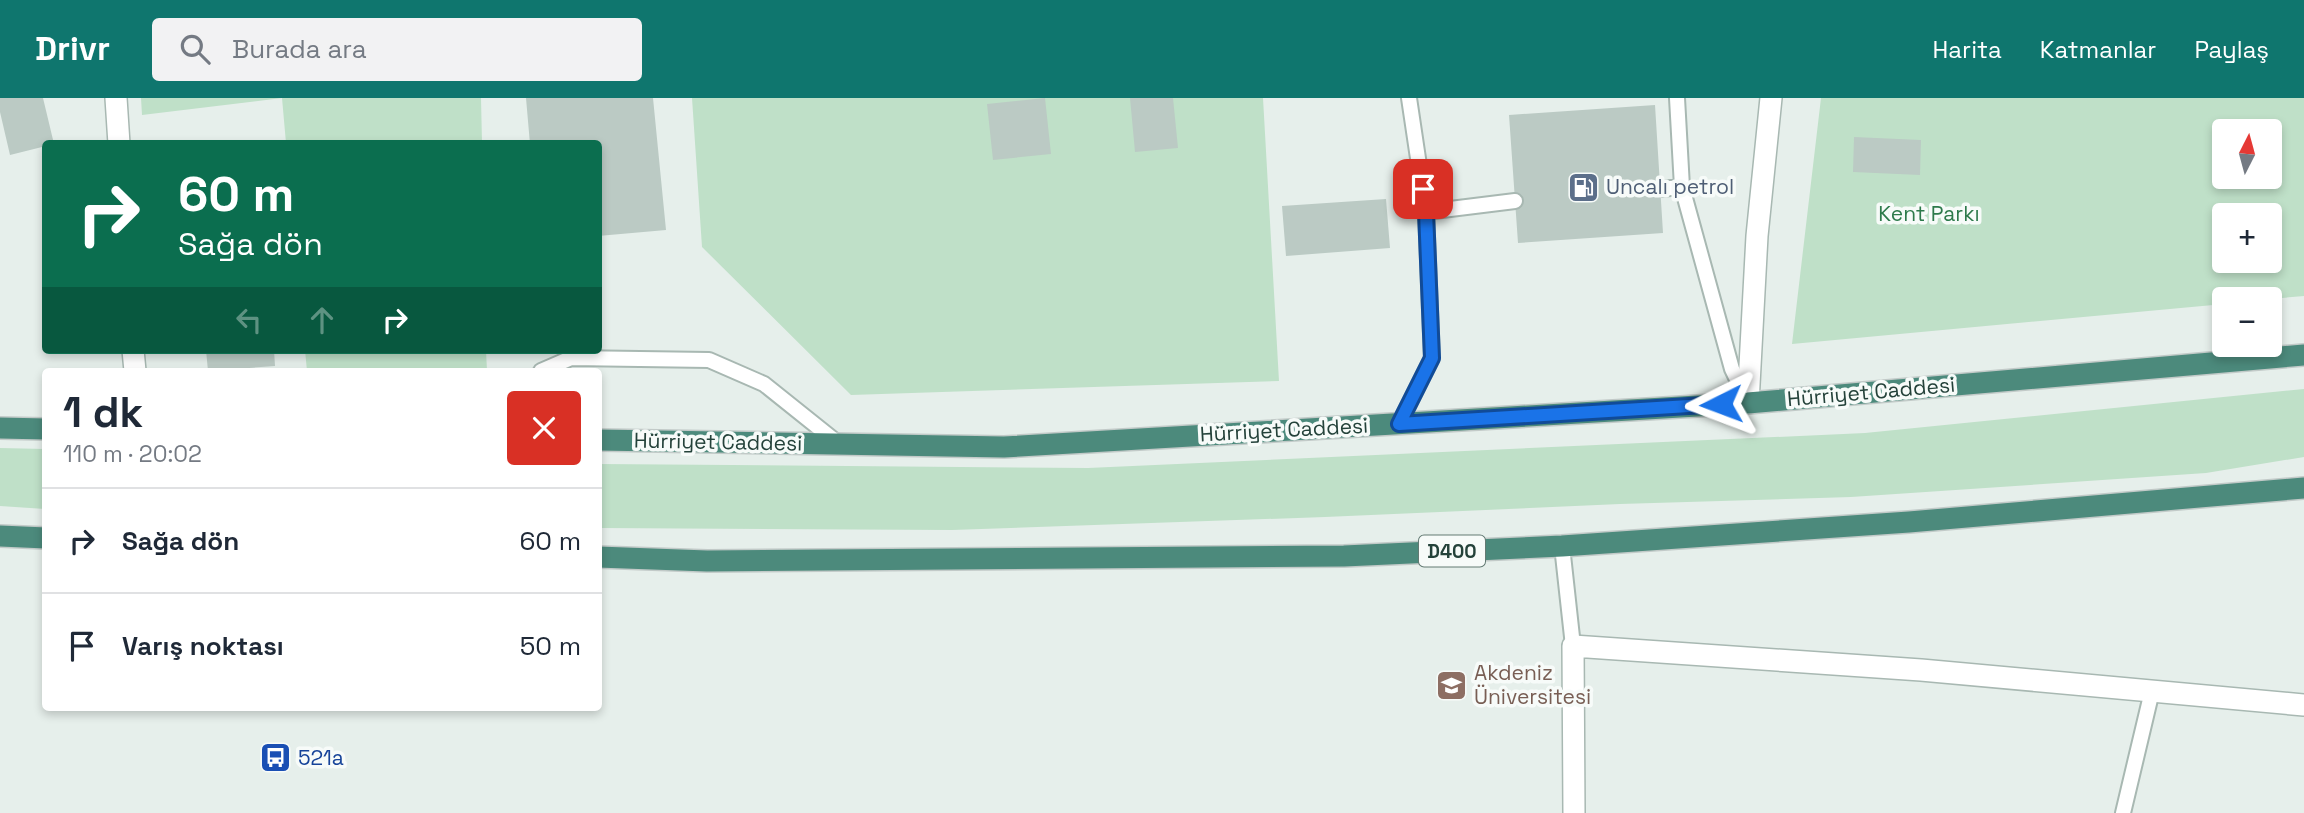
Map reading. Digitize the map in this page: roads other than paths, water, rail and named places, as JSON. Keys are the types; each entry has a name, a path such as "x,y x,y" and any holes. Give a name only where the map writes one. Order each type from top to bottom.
{"highway":[{"name":"Hürriyet Caddesi","path":"602,440 1004,447 1748,403 2304,355"},
{"path":"0,428 42,429"},
{"name":"D400","path":"602,557 707,561 1330,556 1562,546 1909,522 2304,488"},
{"path":"0,536 42,538"}],"street":[{"path":"116,98 119,140"},
{"path":"1748,403 1756,236 1770,98"},
{"path":"1574,813 1573,646 1921,670 2304,705"}],"lane":[{"path":"1399,424 1432,358 1426,212 1409,98"},
{"path":"1677,98 1682,187 1732,369 1748,403"},
{"path":"1660,189 1682,187"},
{"path":"1426,212 1515,201"},
{"path":"548,368 571,358 709,360 764,384 839,444"},
{"path":"1562,546 1573,646"},
{"path":"2123,813 2152,691"}],"place":[{"name":"Uncalı petrol","path":"1583,187"},
{"name":"Akdeniz Üniversitesi","path":"1451,685"},
{"name":"521a","path":"275,758"}],"park label":[{"name":"Kent Parkı","path":"1929,214"}]}
